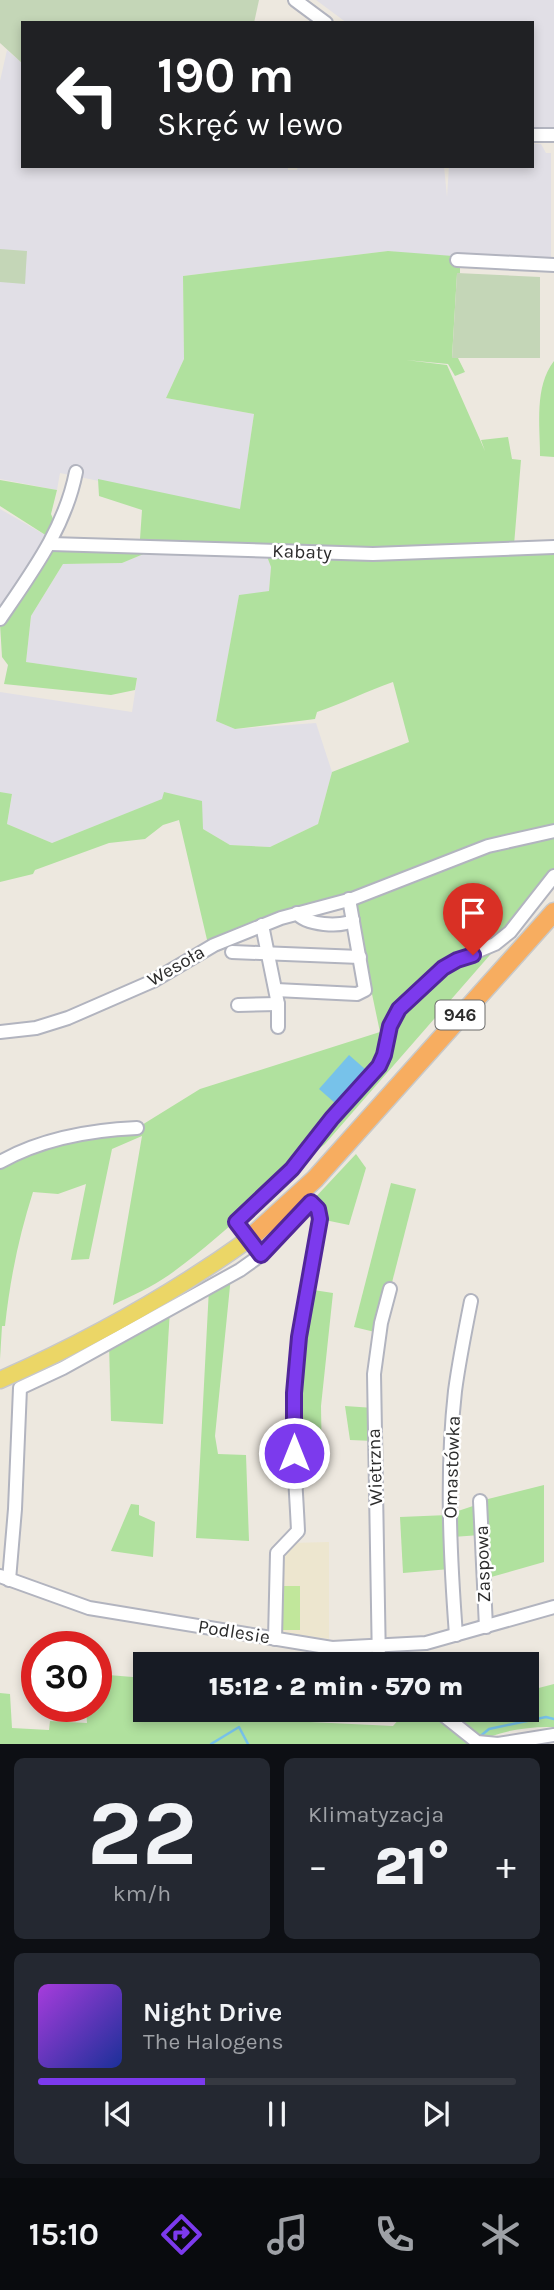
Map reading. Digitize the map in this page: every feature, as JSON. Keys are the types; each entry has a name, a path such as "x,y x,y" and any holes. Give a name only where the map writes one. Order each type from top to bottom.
{"highway":[{"name":"946","path":"249,1239 315,1179 554,912"}],"main road":[{"name":"946","path":"0,1380 145,1308 196,1277 249,1239"}],"street":[{"path":"295,0 323,21"},
{"path":"534,135 554,135"},
{"path":"457,260 554,265"},
{"path":"0,619 51,544 71,495 76,471"},
{"name":"Kabaty","path":"51,544 373,554 554,547"},
{"name":"Wesoła","path":"0,1032 36,1028 68,1018 153,981 214,945 262,925 351,899 488,846 554,831"},
{"path":"261,1255 236,1222 292,1169 332,1118 379,1066 390,1026 399,1009 443,968 495,944 510,932 554,876"},
{"path":"276,990 362,993 365,987 351,899"},
{"path":"297,913 304,920 343,925 353,920"},
{"path":"262,925 276,990 278,1027"},
{"path":"232,952 360,957"},
{"path":"238,1004 278,1004"},
{"path":"0,1162 25,1148 104,1129 137,1128"},
{"path":"5,1578 15,1509 20,1388 63,1368 240,1270 261,1255 311,1202 318,1209 320,1219 299,1337 294,1393 294,1453 299,1531 277,1553 275,1639"},
{"name":"Wietrzna","path":"378,1652 373,1374 381,1323 390,1289"},
{"name":"Omastówka","path":"456,1635 450,1524 455,1393 471,1301"},
{"name":"Zaspowa","path":"480,1501 486,1627"},
{"name":"Podlesie","path":"5,1578 89,1608 332,1648 426,1643 554,1607"},
{"path":"452,1722 474,1740 498,1744 554,1735"}],"shaded area":[{"path":"316,0 554,0 554,133 534,130 534,21 344,21"},
{"path":"7,50 21,62 21,168 444,168 447,197 449,168 534,168 534,144 541,144 546,153 551,153 551,263 457,260 388,251 183,276 184,359 166,398 254,414 240,510 60,473 57,490 0,479 0,81"},
{"path":"0,509 47,536 0,606"},
{"path":"158,548 266,551 271,567 269,591 239,596 216,721 235,729 316,723 332,772 318,824 270,847 230,845 163,799 52,843 7,824 12,795 0,792 0,692 132,712 137,679 26,662 31,616 63,564 122,563"},
{"path":"329,1542 329,1639 278,1632 279,1554 291,1543"}],"green space":[{"path":"0,0 259,0 254,21 21,21 21,62 0,43"},
{"path":"0,249 27,251 25,284 0,282"},
{"path":"388,251 453,256 460,265 460,273 457,274 452,357 458,358 465,372 455,376 448,364 406,360 447,365 485,451 481,440 508,437 512,459 521,460 514,545 554,549 554,876 510,932 325,1144 190,1260 162,1279 113,1305 142,1136 112,1149 89,1259 71,1260 86,1184 58,1194 33,1192 16,1258 5,1326 2,1326 0,1359 0,1162 25,1148 137,1128 200,1089 380,1032 352,899 208,944 179,820 163,825 145,839 109,843 35,870 33,874 0,882 0,792 12,794 7,824 52,843 162,799 164,792 202,801 203,829 230,845 270,847 318,824 332,772 409,742 393,682 317,712 315,719 235,729 216,721 239,595 269,591 271,567 265,551 158,548 122,563 63,564 31,616 26,662 137,678 135,690 111,695 4,684 8,665 2,657 0,624 51,544 155,546 140,539 142,510 99,496 98,479 240,509 254,414 166,398 184,359 183,276"},
{"path":"457,273 540,277 540,358 452,358"},
{"path":"554,361 554,457 540,456 541,394 543,382"},
{"path":"0,480 57,490 51,514 55,524 47,536 0,506"},
{"path":"356,1154 366,1168 349,1225 320,1219 311,1202"},
{"path":"391,1183 416,1189 379,1333 354,1327"},
{"path":"231,1276 215,1436 218,1454 246,1455 249,1541 196,1538 209,1288"},
{"path":"307,1289 333,1293 321,1406 322,1468 298,1469 294,1453"},
{"path":"170,1310 163,1424 111,1421 109,1343"},
{"path":"345,1406 374,1408 374,1441 350,1440"},
{"path":"544,1485 544,1562 484,1579 480,1501"},
{"path":"131,1504 139,1505 139,1515 155,1522 153,1557 111,1551"},
{"path":"479,1504 480,1535 453,1537 452,1513"},
{"path":"448,1515 450,1569 403,1573 400,1517"},
{"path":"281,1586 300,1586 300,1630 280,1630"},
{"path":"112,1675 133,1677 133,1722 310,1722 393,1726 396,1722 539,1722 539,1688 554,1684 554,1727 511,1731 471,1744 0,1744 0,1693 10,1694 12,1728 49,1730 50,1722 112,1722"}],"water":[{"path":"349,1055 365,1069 335,1103 319,1089"}],"waterway":[{"path":"478,1738 489,1729 546,1717 554,1719"},
{"path":"211,1744 239,1727 248,1744"}],"route":[{"path":"294,1453 294,1393 298,1344 320,1219 318,1209 311,1202 261,1255 236,1222 292,1169 332,1118 379,1066 390,1026 399,1009 443,968 473,955"}]}
